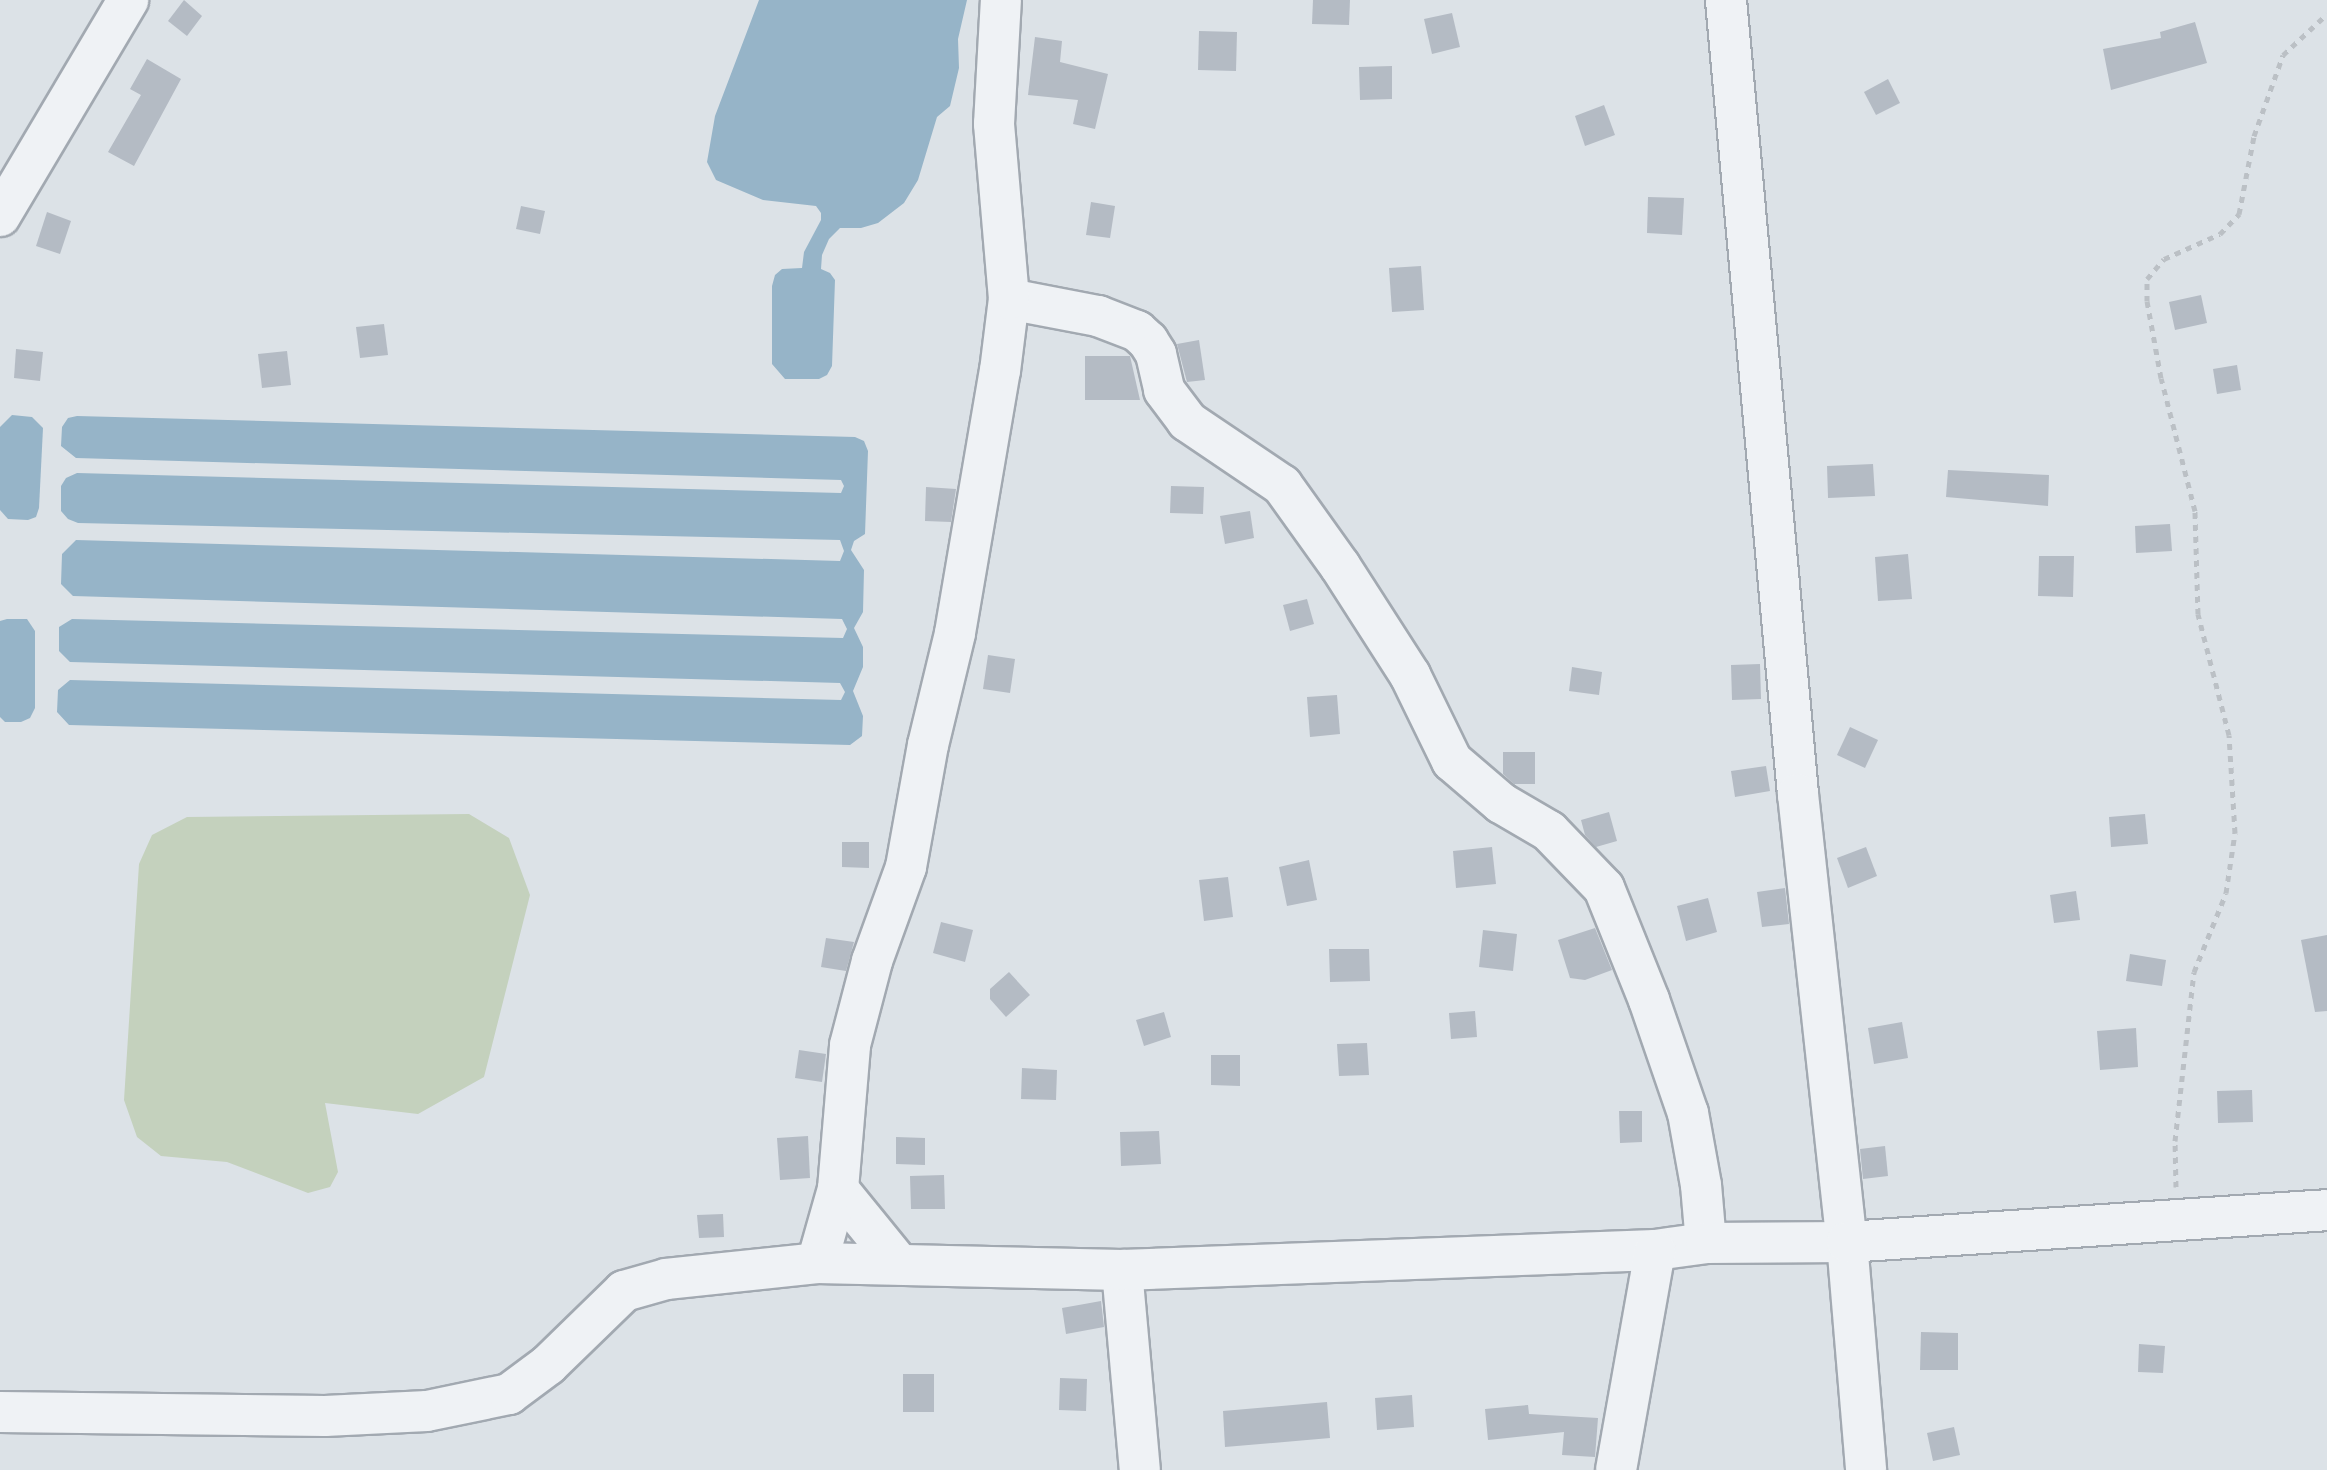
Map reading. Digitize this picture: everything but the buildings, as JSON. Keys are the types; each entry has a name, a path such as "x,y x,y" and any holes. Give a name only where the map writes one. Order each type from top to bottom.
{"street":[{"path":"0,216 128,0"},
{"path":"817,1263 838,1189 850,1045 872,961 906,867 928,745 955,633 1009,299 994,124 1001,0"},
{"path":"1726,0 1798,794 1847,1242 1866,1470"},
{"path":"1009,299 1098,316 1137,331 1148,341 1156,354 1164,390 1187,421 1282,485 1290,496 1410,675 1452,761 1501,803 1549,831 1604,888 1649,1000 1688,1113 1701,1185 1706,1243"},
{"path":"838,1189 899,1264"},
{"path":"0,1412 325,1416 427,1411 509,1394 548,1365 624,1291 666,1279 817,1263 1122,1270 1655,1250 1706,1243 1847,1242 2327,1210"},
{"path":"1616,1470 1655,1250"},
{"path":"1122,1270 1140,1470"}],"path":[{"path":"2176,1219 2175,1141 2194,972 2226,893 2235,833 2229,735 2198,614 2195,511 2161,378 2147,301 2147,279 2164,259 2220,234 2239,214 2254,136 2283,55 2327,14"}],"green space":[{"path":"469,814 509,838 530,895 484,1077 418,1114 325,1103 338,1172 330,1187 308,1193 227,1162 161,1156 137,1137 124,1100 139,864 152,835 187,817"}],"water":[{"path":"759,0 967,0 958,39 959,68 950,106 937,117 918,180 904,203 878,223 861,228 840,228 829,239 822,255 821,269 830,273 835,280 832,366 827,375 819,379 785,379 772,364 772,286 775,275 782,269 802,268 804,252 821,220 821,213 816,206 763,200 716,180 707,162 715,116"},
{"path":"12,415 32,417 43,428 39,508 36,517 28,520 8,519 0,510 0,427"},
{"path":"68,418 855,437 864,441 868,451 865,534 854,541 851,550 864,570 863,612 854,628 863,647 863,667 853,691 863,716 862,736 850,745 69,725 57,712 58,690 70,680 841,700 845,692 840,683 70,662 59,651 59,627 72,619 843,638 847,629 842,619 73,596 61,584 62,554 76,540 840,561 844,551 840,540 78,523 68,519 61,511 61,486 66,478 77,473 841,493 844,486 841,480 76,458 61,446 62,427"},
{"path":"27,619 35,631 35,708 30,718 21,722 5,722 0,717 0,621"}]}
